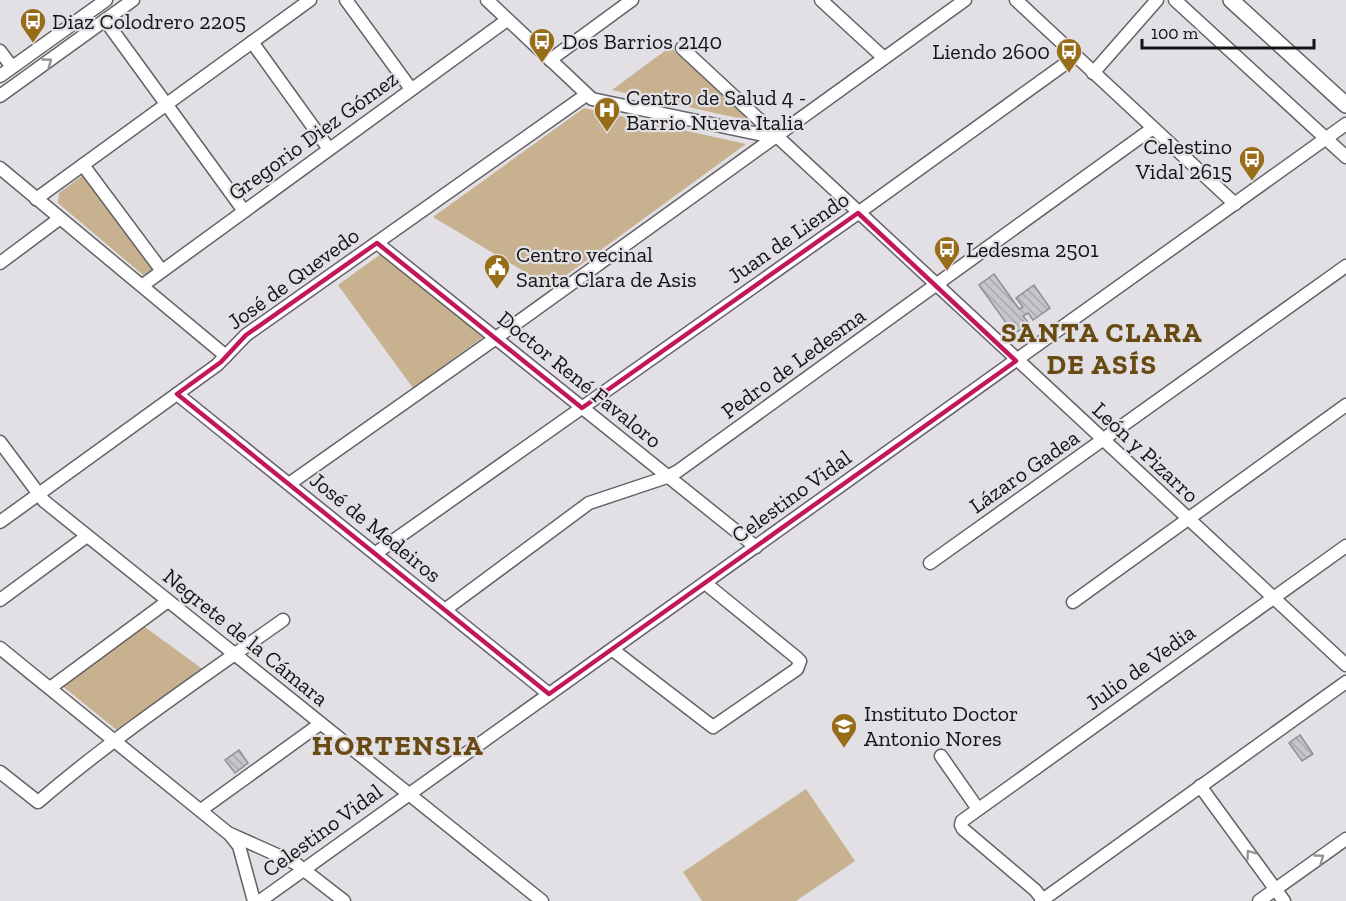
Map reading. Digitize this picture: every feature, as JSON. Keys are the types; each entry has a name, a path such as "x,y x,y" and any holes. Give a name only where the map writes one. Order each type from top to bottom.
{"main road":[{"path":"1231,0 1346,105"}],"street":[{"path":"0,96 134,0"},
{"path":"36,199 310,0"},
{"path":"346,0 411,89"},
{"path":"487,0 586,95 597,101 774,136"},
{"path":"550,60 632,0"},
{"path":"289,484 965,0"},
{"path":"1016,0 1235,204"},
{"path":"1093,73 1157,0"},
{"path":"1175,0 1346,157"},
{"path":"0,76 98,2"},
{"path":"829,2 884,58"},
{"path":"105,20 244,212"},
{"name":"Gregorio Diez Gómez","path":"143,285 507,20"},
{"path":"252,42 329,149"},
{"name":"León y Pizarro","path":"682,48 1102,441 1346,665"},
{"path":"0,51 12,67"},
{"name":"Juan de Liendo","path":"376,553 858,213 1076,56"},
{"name":"José de Quevedo","path":"0,522 177,394 226,356 246,335 586,95"},
{"name":"Celestino Vidal","path":"260,901 1346,124"},
{"name":"Pedro de Ledesma","path":"446,609 589,503 667,477 678,471 1153,128"},
{"path":"83,165 162,271"},
{"path":"0,168 226,356"},
{"path":"0,263 59,219"},
{"name":"Doctor René Favaloro","path":"377,243 756,547"},
{"name":"Lázaro Gadea","path":"930,563 1346,266"},
{"name":"José de Medeiros","path":"177,394 549,694"},
{"path":"1073,602 1346,405"},
{"name":"Negrete de la Cámara","path":"0,442 38,494 87,536 542,901"},
{"path":"0,600 87,536"},
{"name":"Julio de Vedia","path":"1042,900 1035,890 970,836 961,825 964,819 1346,546"},
{"path":"613,650 709,725 717,725 797,669 800,661 705,583"},
{"path":"50,688 168,601"},
{"path":"0,772 38,802 115,740 283,620"},
{"path":"0,648 228,833 239,846 254,901"},
{"path":"1042,900 1346,682"},
{"path":"201,810 320,724"},
{"path":"941,756 978,809"},
{"path":"1200,786 1284,901"},
{"path":"228,833 286,858 305,869 344,901"},
{"path":"1259,901 1346,839"}],"highlighted area":[{"path":"858,213 1016,361 549,694 177,394 221,362 246,335 377,243 582,408"}],"shaded area":[{"path":"670,47 751,121 612,90"},
{"path":"584,108 746,144 550,287 433,217"},
{"path":"82,176 87,177 152,267 150,273 143,275 58,203 59,193"},
{"path":"385,251 486,335 413,388 338,285"},
{"path":"142,625 208,673 124,736 60,684"},
{"path":"806,789 855,861 796,901 702,901 683,872"}],"building":[{"path":"994,274 1019,309 1023,307 1016,298 1034,285 1050,308 1033,320 1028,313 1023,316 1029,323 1014,334 979,285"},
{"path":"1300,735 1313,754 1302,761 1289,743"},
{"path":"239,750 248,763 235,773 225,760"}],"place":[{"name":"Diaz Colodrero 2205","path":"33,44"},
{"name":"Dos Barrios 2140","path":"542,64"},
{"name":"Liendo 2600","path":"1069,74"},
{"name":"Centro de Salud 4 - Barrio Nueva Italia","path":"607,133"},
{"name":"Celestino Vidal 2615","path":"1252,182"},
{"name":"Ledesma 2501","path":"947,272"},
{"name":"Centro vecinal Santa Clara de Asis","path":"497,290"},
{"name":"Instituto Doctor Antonio Nores","path":"844,749"}],"district":[{"name":"SANTA CLARA DE ASÍS","path":"1102,348"},
{"name":"HORTENSIA","path":"398,745"}]}
